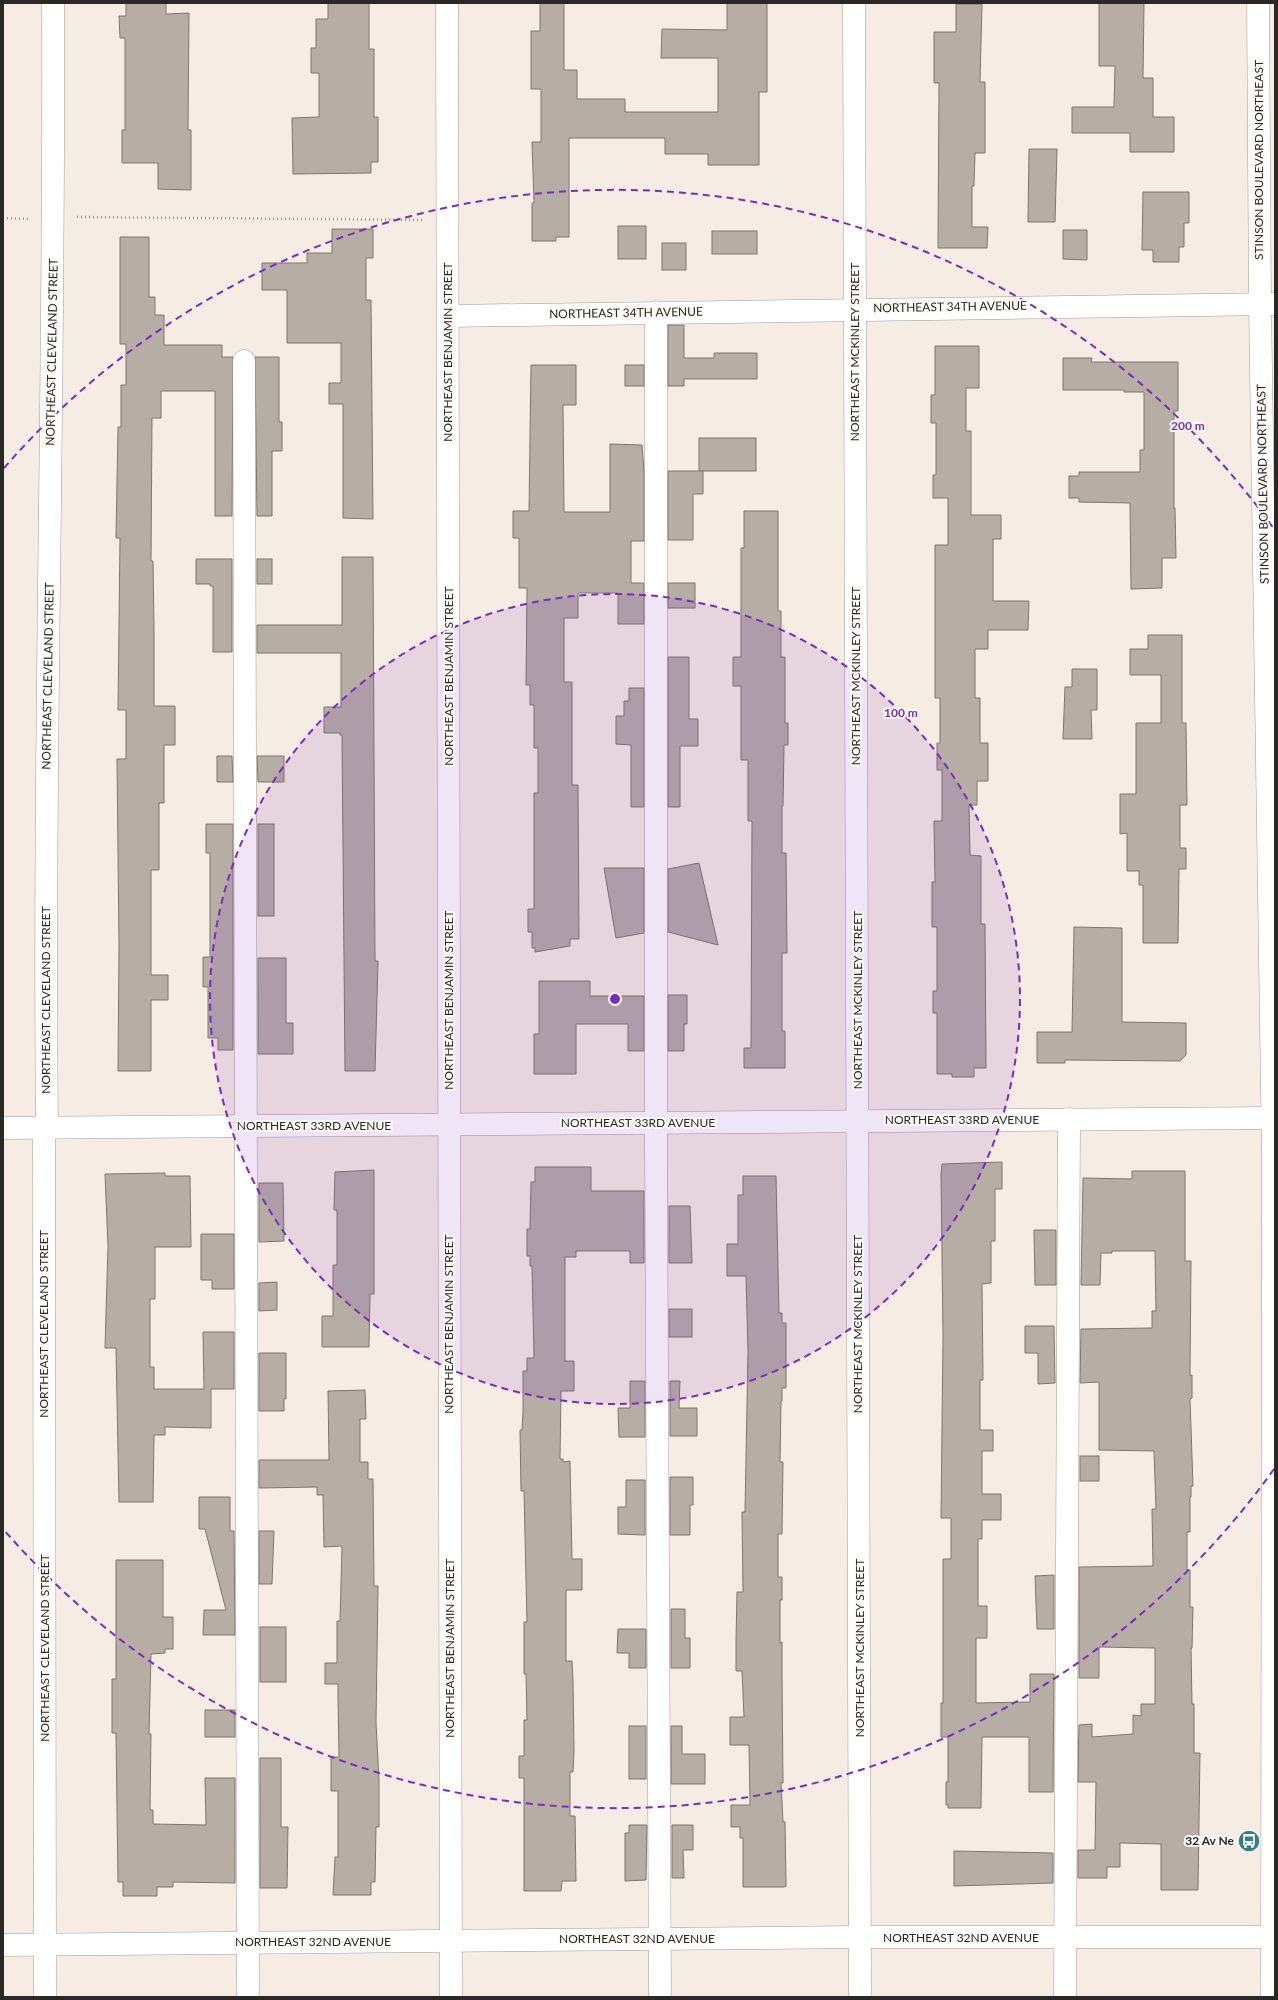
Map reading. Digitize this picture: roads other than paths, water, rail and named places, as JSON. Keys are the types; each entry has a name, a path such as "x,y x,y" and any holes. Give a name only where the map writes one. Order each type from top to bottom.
{"street":[{"name":"NORTHEAST CLEVELAND STREET","path":"45,1997 44,1136 47,1128 45,928 54,219 52,3"},
{"name":"NORTHEAST BENJAMIN STREET","path":"447,3 449,316 451,1997"},
{"name":"NORTHEAST MCKINLEY STREET","path":"854,3 860,1997"},
{"name":"STINSON BOULEVARD NORTHEAST","path":"1258,3 1267,304 1274,1118 1272,1997"},
{"name":"NORTHEAST 34TH AVENUE","path":"449,316 1267,304"},
{"path":"656,312 656,1122 660,1997"},
{"path":"244,361 248,1997"},
{"name":"NORTHEAST 33RD AVENUE","path":"3,1128 1274,1118"},
{"path":"1065,1997 1069,1119"},
{"name":"NORTHEAST 32ND AVENUE","path":"3,1945 860,1937 1272,1937"}],"place":[{"name":"32 Av Ne","path":"1249,1841"}]}
